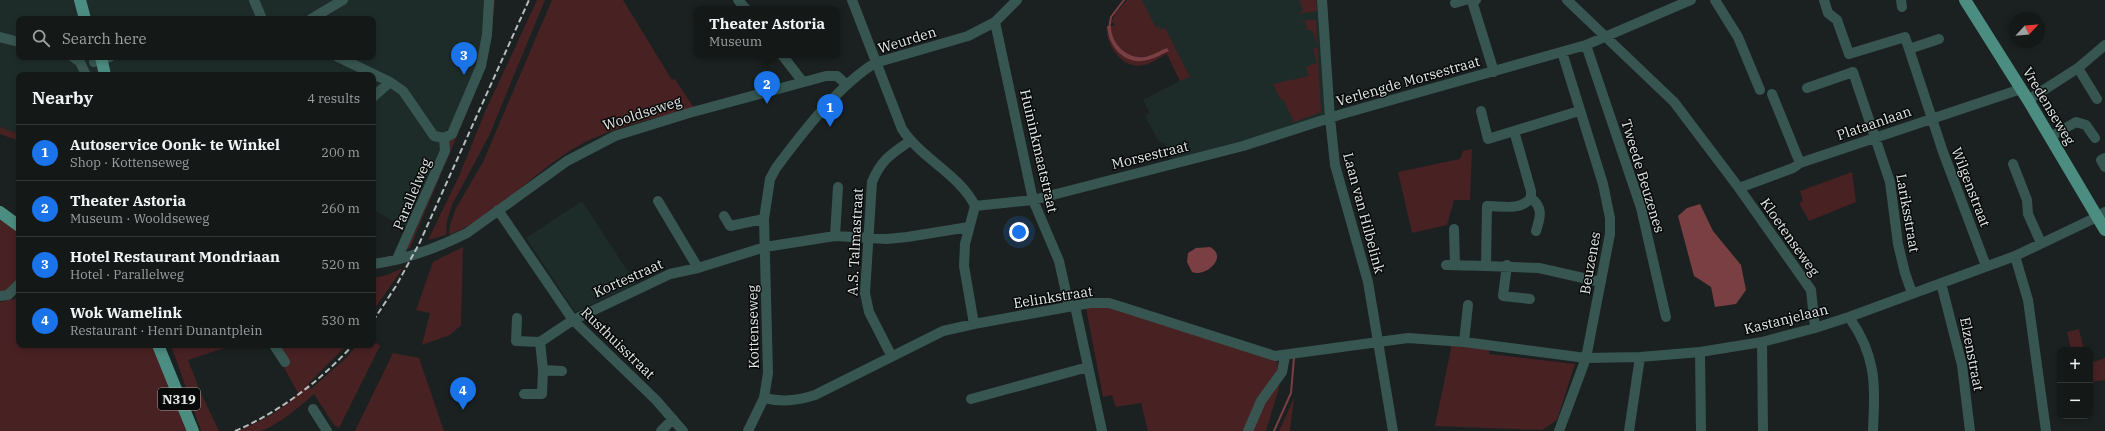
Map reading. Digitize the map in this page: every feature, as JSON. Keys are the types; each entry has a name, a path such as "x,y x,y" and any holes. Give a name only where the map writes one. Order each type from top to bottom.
{"main road":[{"path":"80,0 84,16"},
{"path":"89,0 92,16"},
{"name":"Vredenseweg","path":"1965,0 2050,137 2101,214 2105,230"},
{"path":"98,72 100,60"},
{"path":"100,60 104,72"},
{"path":"0,212 16,224"},
{"name":"N319","path":"160,348 166,367 193,431"}],"street":[{"path":"254,0 261,16"},
{"path":"316,16 343,0"},
{"path":"376,75 390,82 402,91 432,133 437,137 444,138 455,131 481,66 487,35 489,0"},
{"path":"852,0 875,63"},
{"name":"Weurden","path":"975,206 969,194 910,141 902,129 875,63 968,36 995,22 1017,0"},
{"name":"Laan van Hilbelink","path":"1322,0 1330,118 1335,165 1368,282 1393,431"},
{"name":"Kloetenseweg","path":"1568,0 1674,102 1739,188 1810,290 1815,328"},
{"name":"Verlengde Morsestraat","path":"1330,118 1586,45 1691,0"},
{"path":"1715,0 1738,37 1760,90"},
{"name":"Lariksstraat","path":"1824,0 1828,13 1837,20 1890,182 1898,244 1905,273 1912,293"},
{"name":"Verlengde Morsestraat","path":"1468,1 1494,72"},
{"name":"Huininkmaatstraat","path":"995,22 1033,200 1059,261 1088,367 1100,430"},
{"path":"0,37 16,41"},
{"path":"1849,54 1874,45 1885,45 1905,38 1909,48 1939,39"},
{"name":"Tweede Beuzenes","path":"1586,45 1641,208 1666,316"},
{"path":"2028,100 2078,68 2105,45"},
{"name":"Wilgenstraat","path":"1909,48 1932,118 1986,266"},
{"name":"Beuzenes","path":"1559,431 1586,358 1610,234 1610,218 1603,184 1579,111 1562,52"},
{"path":"784,58 803,82"},
{"path":"77,60 80,62 85,72"},
{"path":"344,60 369,72"},
{"name":"Kottenseweg","path":"748,431 764,398 768,372 764,218 770,179 776,168 846,84 875,63"},
{"path":"2078,68 2097,99"},
{"path":"1807,88 1853,72"},
{"name":"Wooldseweg","path":"376,263 397,259 468,236 498,210 567,161 615,136 690,113 832,75 839,77 846,84"},
{"path":"376,94 390,82"},
{"name":"Plataanlaan","path":"1739,188 1793,168 1800,163 2021,89"},
{"path":"1772,94 1800,163"},
{"path":"1481,111 1488,139 1579,111"},
{"name":"Morsestraat","path":"975,206 1033,200 1243,146 1330,118"},
{"path":"2050,137 2076,122 2086,125 2094,138"},
{"path":"1486,266 1487,206 1518,207 1526,204 1531,198 1531,191 1514,131"},
{"name":"Parallelweg","path":"397,259 445,151 444,138"},
{"name":"A.S. Talmastraat","path":"892,355 866,303 865,293 872,182 878,168 885,159 910,141"},
{"path":"2105,158 2101,160 2105,167"},
{"path":"2013,164 2026,200 2028,214 2041,244"},
{"path":"835,236 838,188"},
{"path":"1531,198 1537,203 1541,215 1536,231"},
{"path":"658,202 698,268"},
{"path":"974,324 964,266 965,244 975,206"},
{"name":"Rusthuisstraat","path":"498,210 573,320 656,400 683,431"},
{"name":"Kastanjelaan","path":"1378,342 1408,338 1464,342 1586,358 1640,357 1700,352 1762,342 1849,317 2015,256 2101,214"},
{"path":"724,216 730,226 764,218"},
{"name":"Kortestraat","path":"540,342 573,320 670,274 698,268 765,247 835,236 887,239 907,237 969,226"},
{"path":"1454,229 1450,265 1539,268 1601,282"},
{"path":"2015,256 2028,300 2046,431"},
{"path":"1507,266 1503,296 1530,299"},
{"name":"Elzenstraat","path":"1941,283 1962,365 1970,431"},
{"path":"0,296 8,294 16,287"},
{"name":"Eelinkstraat","path":"764,398 778,401 795,401 814,395 943,331 1072,306 1109,303 1275,356 1285,356 1378,342"},
{"path":"1464,342 1468,305"},
{"path":"1849,317 1861,334 1872,364 1874,392 1873,431"},
{"path":"517,318 516,341 540,342 543,370 542,394 524,394"},
{"path":"1762,342 1762,431"},
{"path":"276,348 285,362"},
{"path":"1700,352 1701,431"},
{"path":"1248,431 1261,401 1282,372 1285,356"},
{"path":"1629,431 1640,357"},
{"path":"971,400 1088,367"},
{"path":"543,370 562,371"},
{"path":"313,409 327,431"},
{"path":"662,430 673,419"}],"shaded area":[{"path":"0,0 495,0 490,42 482,76 416,233 376,212 376,72 16,72 16,140 0,134"},
{"path":"492,0 495,0 490,42 482,75"},
{"path":"537,0 545,0 489,136 452,205 447,221 446,235 428,240 459,176 485,112"},
{"path":"552,0 623,0 672,80 675,79 694,108 650,119 593,138 563,155 484,216 449,235 450,225 456,208 483,162"},
{"path":"1127,0 1142,0 1156,28 1159,26 1161,30 1165,28 1190,77 1180,81 1167,54 1144,65 1136,66 1122,60 1112,48 1107,33 1122,56 1143,61 1168,51 1167,48 1155,54 1143,57 1137,57 1125,53 1117,44 1112,32 1111,26 1114,26 1114,23 1111,23 1115,14"},
{"path":"1142,0 1322,0 1329,119 1173,165 1170,153 1164,142 1161,143 1157,138 1145,116 1150,113 1143,100 1180,81"},
{"path":"1300,0 1316,0 1317,11 1297,14 1303,11"},
{"path":"1316,20 1317,45 1312,30 1307,30 1306,22 1298,21"},
{"path":"1107,26 1111,26 1117,44 1126,53 1137,57 1144,57 1153,55 1167,48 1169,51 1142,61 1128,59 1122,56 1113,46"},
{"path":"1317,47 1321,112 1292,123 1293,120 1283,99 1281,100 1273,84 1309,76 1306,67 1317,63 1313,49"},
{"path":"477,89 410,248 406,250 412,233 415,232 432,193 431,190 438,174 441,173 448,156 447,144"},
{"path":"0,127 16,133 16,140 0,134"},
{"path":"1472,149 1470,200 1454,200 1447,225 1412,233 1398,172 1460,159 1463,151"},
{"path":"1852,172 1856,202 1809,221 1799,203 1803,201 1800,191"},
{"path":"582,201 636,284 575,312 526,238"},
{"path":"1700,204 1713,231 1741,265 1746,290 1736,304 1715,307 1711,287 1694,276 1678,216 1687,208"},
{"path":"0,216 16,228 16,284 11,289 0,294"},
{"path":"463,247 461,325 450,335 422,345 430,313 416,310 433,262"},
{"path":"1210,247 1215,251 1217,256 1213,266 1203,272 1192,272 1187,262 1188,253 1196,248"},
{"path":"403,268 376,307 376,277 387,275"},
{"path":"16,299 16,348 156,348 188,431 0,431 0,302"},
{"path":"1086,308 1114,308 1277,359 1279,388 1266,431 1148,431 1141,403 1116,407 1112,395 1103,397"},
{"path":"2079,329 2083,347 2070,347 2067,332"},
{"path":"376,343 380,346 339,428 334,425 314,394 288,415 266,429 260,431 238,431 278,410 298,393 283,366 290,362 282,348 344,348 308,384 311,389 346,358 354,348 376,348"},
{"path":"1452,344 1490,349 1489,354 1575,364 1557,420 1542,430 1435,426"},
{"path":"172,348 225,348 188,360 200,391 219,431 201,431"},
{"path":"393,353 419,358 444,431 355,431"},
{"path":"2105,358 2105,380 2093,382 2093,362"},
{"path":"1294,398 1290,431 1279,431"}],"waterway":[{"path":"1109,29 1111,17 1124,0"},
{"path":"1274,431 1291,393 1294,358"}],"railway":[{"path":"376,316 396,286 419,244 529,0"},
{"path":"235,431 268,415 283,405 313,383 350,348"}],"place":[{"name":"Hotel Restaurant Mondriaan","path":"464,75"},
{"name":"Theater Astoria","path":"767,104"},
{"name":"Autoservice Oonk- te Winkel","path":"830,127"},
{"name":"Wok Wamelink","path":"463,410"}]}
